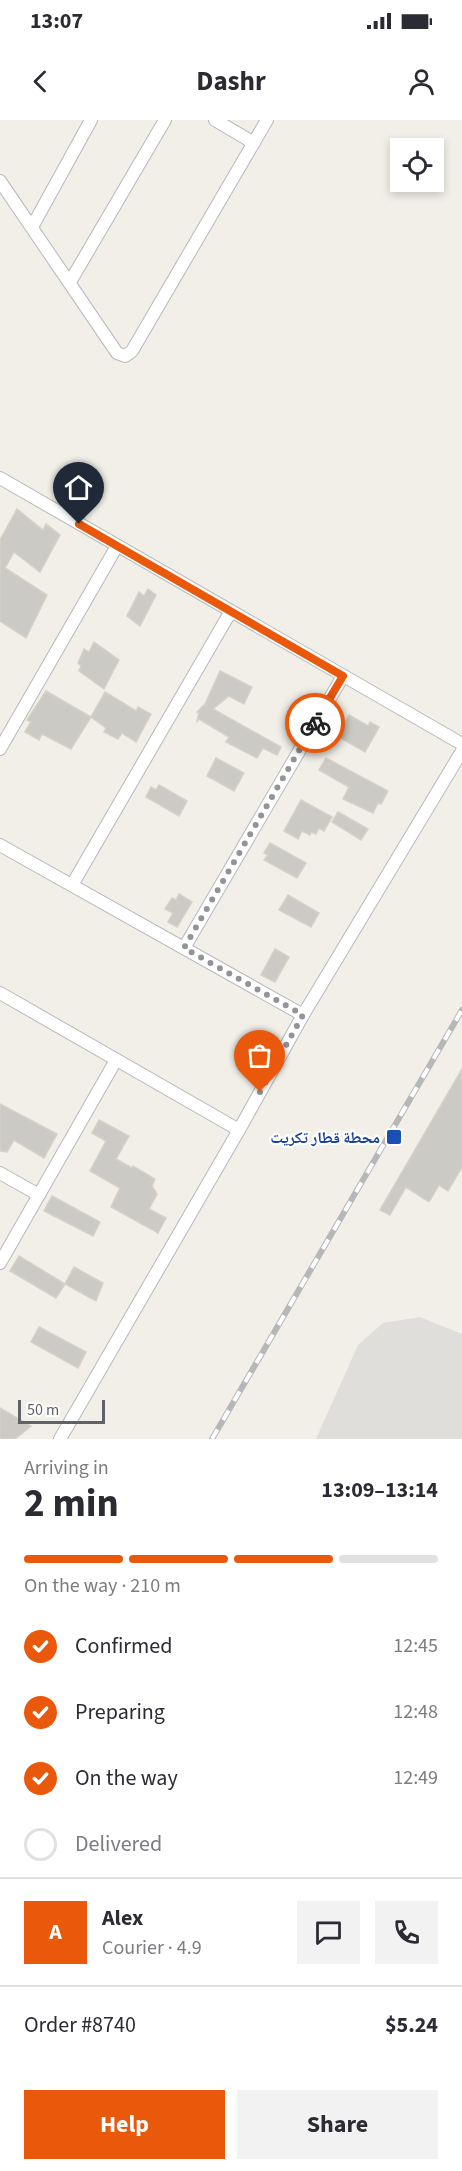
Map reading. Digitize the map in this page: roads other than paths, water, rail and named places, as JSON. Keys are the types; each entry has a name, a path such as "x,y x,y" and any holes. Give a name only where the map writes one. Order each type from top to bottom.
{"street":[{"path":"32,227 92,120"},
{"path":"70,282 165,120"},
{"path":"215,120 254,143"},
{"path":"0,181 117,353 125,356 129,354 267,120"},
{"path":"1,481 462,744"},
{"path":"0,749 117,546"},
{"path":"72,885 231,611"},
{"path":"184,948 343,676"},
{"path":"60,1439 303,1015 462,751"},
{"path":"0,845 303,1015"},
{"path":"0,993 239,1130"},
{"path":"0,1263 116,1060"},
{"path":"0,1173 39,1195"}],"railway":[{"path":"212,1439 462,1010"}],"place":[{"name":"محطة قطار تكريت","path":"394,1137"}]}
